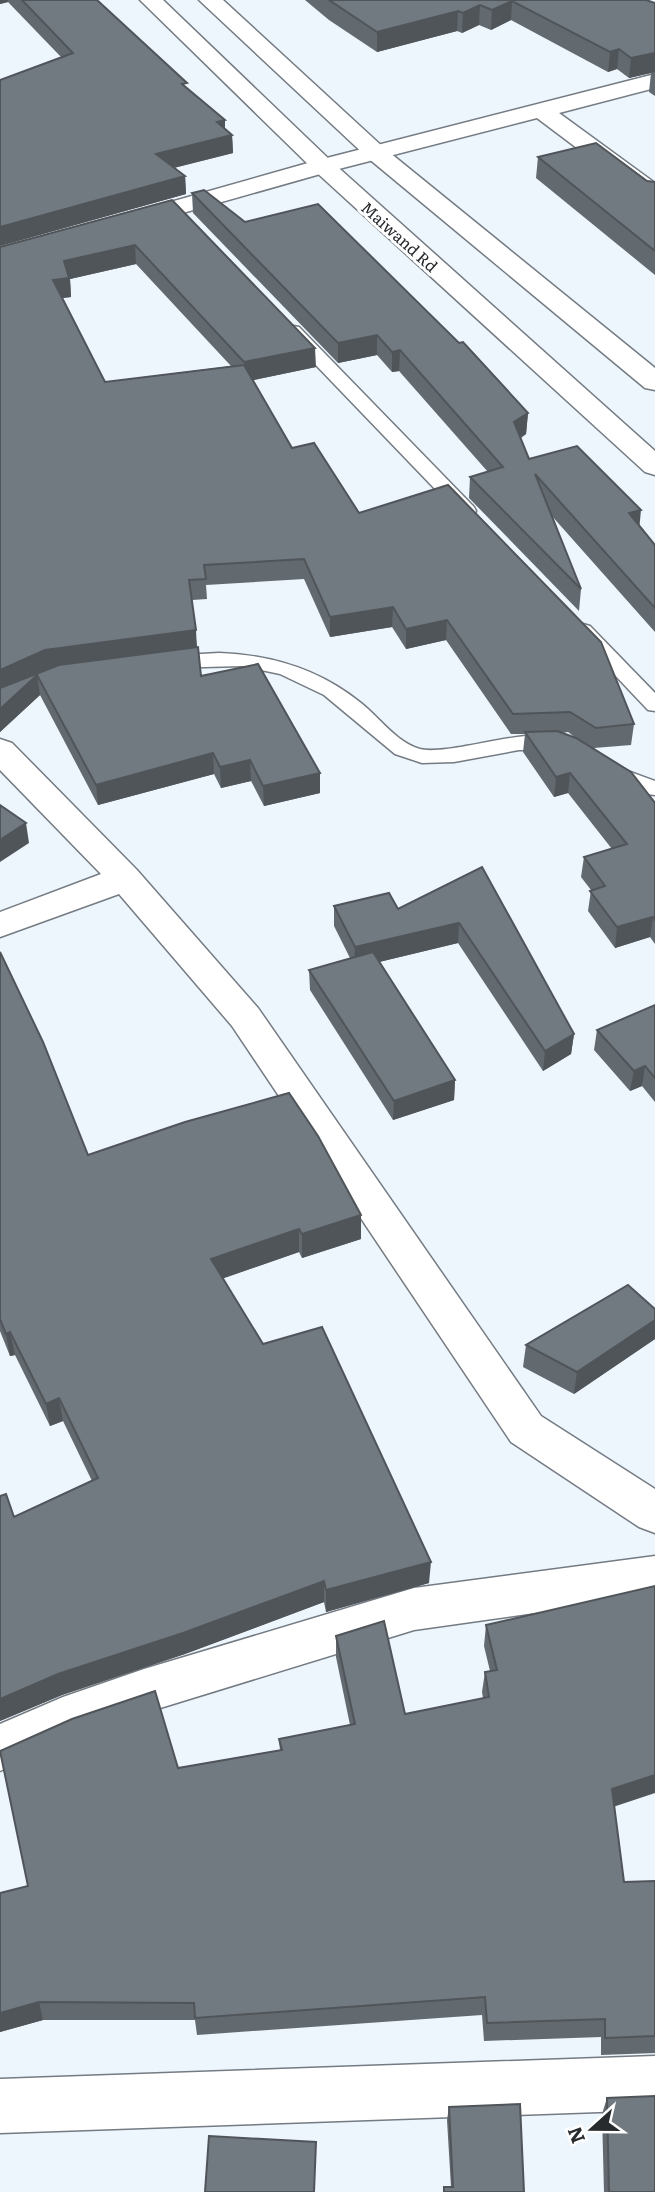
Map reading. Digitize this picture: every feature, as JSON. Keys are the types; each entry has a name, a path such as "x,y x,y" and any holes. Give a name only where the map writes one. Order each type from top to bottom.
{"street":[{"name":"Maiwand Rd","path":"150,0 323,166 655,466"},
{"path":"211,0 376,153 655,382"},
{"path":"108,228 180,214 323,166 655,81"},
{"path":"542,111 655,195"},
{"path":"0,750 125,878 245,1017 526,1429 655,1513"},
{"path":"0,925 125,878"},
{"path":"0,1748 63,1720 144,1691 414,1609 655,1576"},
{"path":"0,2106 655,2084"}],"lane":[{"path":"281,318 482,527"},
{"path":"569,616 655,705"},
{"path":"151,664 212,657 264,661 313,679 353,707 394,744 421,756 512,744 568,742 576,749"},
{"path":"594,762 646,788 655,788"}],"building":[{"path":"22,0 97,0 187,83 182,84 225,120 217,122 232,135 156,154 185,176 0,227 0,80 73,53"},
{"path":"329,0 646,0 655,3 655,53 631,58 619,49 610,52 512,1 492,10 480,5 463,13 458,11 377,32"},
{"path":"596,143 647,181 655,182 655,251 538,157"},
{"path":"204,190 245,222 318,204 459,343 463,342 528,413 514,422 529,459 577,446 641,510 629,513 655,545 655,608 535,474 581,589 470,477 503,467 400,350 392,352 377,335 338,343 192,193"},
{"path":"172,200 315,348 244,362 135,245 64,261 69,278 53,280 105,382 244,365 292,448 314,443 359,513 448,485 601,642 634,724 596,728 570,712 513,714 447,620 406,629 393,607 330,617 304,559 204,565 206,579 189,580 196,630 45,650 0,670 0,247"},
{"path":"198,647 201,676 258,664 320,773 263,786 250,760 220,767 213,753 96,785 37,675 0,709 0,688 59,665"},
{"path":"557,731 576,738 631,772 655,803 655,920 653,917 617,927 590,891 605,886 584,857 627,844 570,773 556,777 525,732"},
{"path":"0,805 26,823 0,840"},
{"path":"482,867 574,1034 545,1051 459,923 355,947 334,906 389,893 398,909"},
{"path":"0,952 43,1042 88,1155 185,1122 289,1093 318,1136 361,1215 302,1234 299,1229 211,1259 263,1344 322,1327 431,1562 326,1590 324,1581 183,1633 58,1674 0,1699 0,1496 6,1494 14,1517 98,1478 59,1398 46,1404 10,1332 6,1334 0,1319"},
{"path":"373,952 455,1080 394,1101 309,970"},
{"path":"655,1005 655,1078 645,1066 634,1071 597,1030"},
{"path":"628,1285 655,1309 655,1320 577,1372 526,1345"},
{"path":"655,1586 655,1775 612,1789 624,1882 655,1881 655,2036 605,2038 605,2019 487,2023 485,1997 195,2018 194,2003 39,2002 0,2013 0,1893 28,1886 0,1751 72,1719 155,1691 178,1768 282,1750 279,1739 355,1724 336,1636 384,1621 405,1714 489,1697 485,1672 497,1670 486,1625"},
{"path":"655,2096 655,2192 609,2192 607,2098"},
{"path":"520,2104 524,2192 444,2192 444,2187 453,2187 449,2107"},
{"path":"209,2136 316,2142 314,2192 205,2192"}]}
